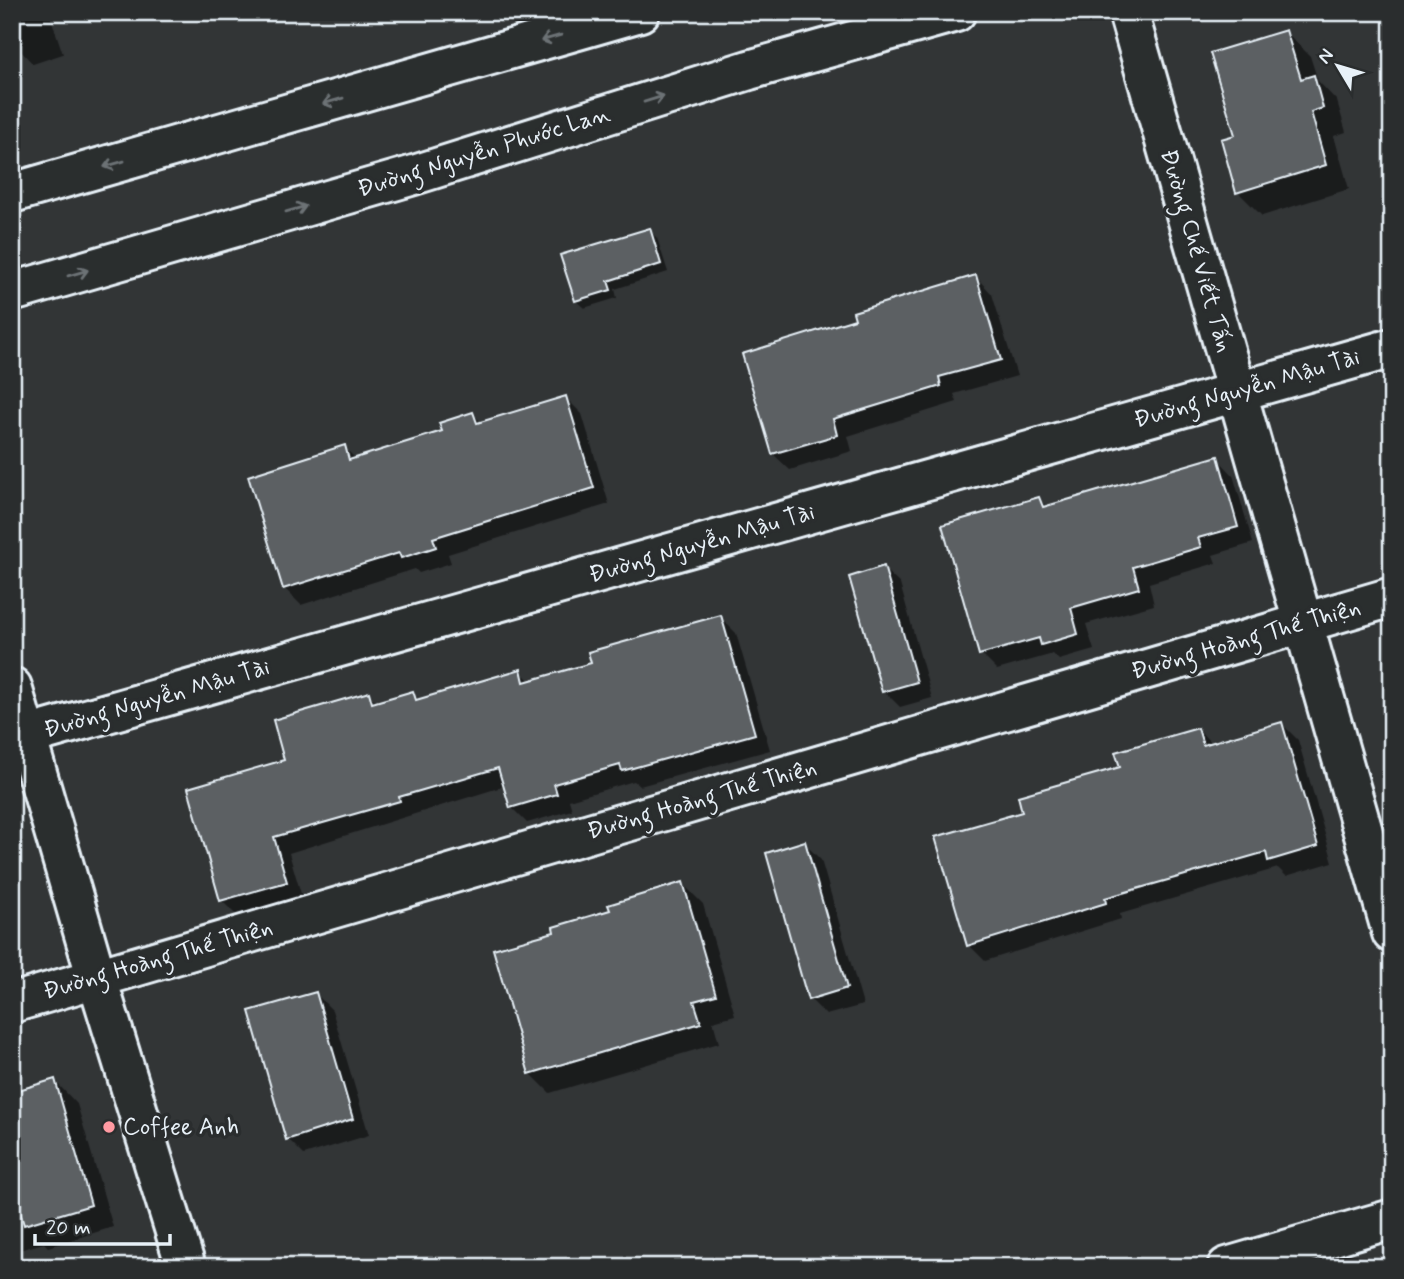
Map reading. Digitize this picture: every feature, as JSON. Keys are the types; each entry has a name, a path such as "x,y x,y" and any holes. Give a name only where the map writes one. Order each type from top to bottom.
{"street":[{"path":"12,193 640,12"},
{"name":"Đường Nguyễn Phước Lan","path":"12,292 414,175 749,70 956,12"},
{"name":"Đường Chế Viết Tấn","path":"1128,12 1392,933"},
{"name":"Đường Nguyễn Mậu Tài","path":"19,738 1392,348"},
{"name":"Đường Hoàng Thế Thiện","path":"12,1003 1392,597"},
{"path":"12,687 19,738 186,1267"},
{"path":"1227,1267 1392,1219"}],"building":[{"path":"1286,30 1301,79 1314,75 1323,108 1311,112 1326,165 1236,193 1221,139 1235,135 1210,53"},
{"path":"650,228 661,264 608,281 611,290 575,301 560,255"},
{"path":"976,275 1001,360 939,377 941,386 833,419 837,435 772,454 742,354 855,319 853,312"},
{"path":"566,396 594,488 433,538 436,547 401,558 399,553 283,589 248,476 345,445 349,460 442,431 439,423 473,412 477,423"},
{"path":"1218,456 1238,527 1198,538 1201,547 1133,567 1139,588 1071,608 1078,634 1041,645 1039,638 979,655 942,525 1039,497 1043,507"},
{"path":"884,566 917,682 882,692 849,577"},
{"path":"721,615 755,734 622,771 620,765 554,784 557,794 510,808 498,768 399,797 400,801 274,837 287,882 220,901 188,788 284,760 273,720 369,692 372,703 413,691 416,700 521,669 524,682 591,663 588,652"},
{"path":"1282,722 1318,846 1268,861 1266,852 1105,898 1106,903 967,946 935,837 1022,812 1018,796 1120,767 1115,752 1198,728 1203,745"},
{"path":"805,841 847,988 808,1000 766,853"},
{"path":"683,882 716,995 694,1001 701,1023 529,1074 493,949 554,932 553,927 610,910 608,905"},
{"path":"316,992 353,1119 286,1140 249,1011"},
{"path":"55,1079 91,1205 24,1225 12,1186 12,1092"}],"place":[{"name":"Coffee Anh","path":"109,1127"}]}
